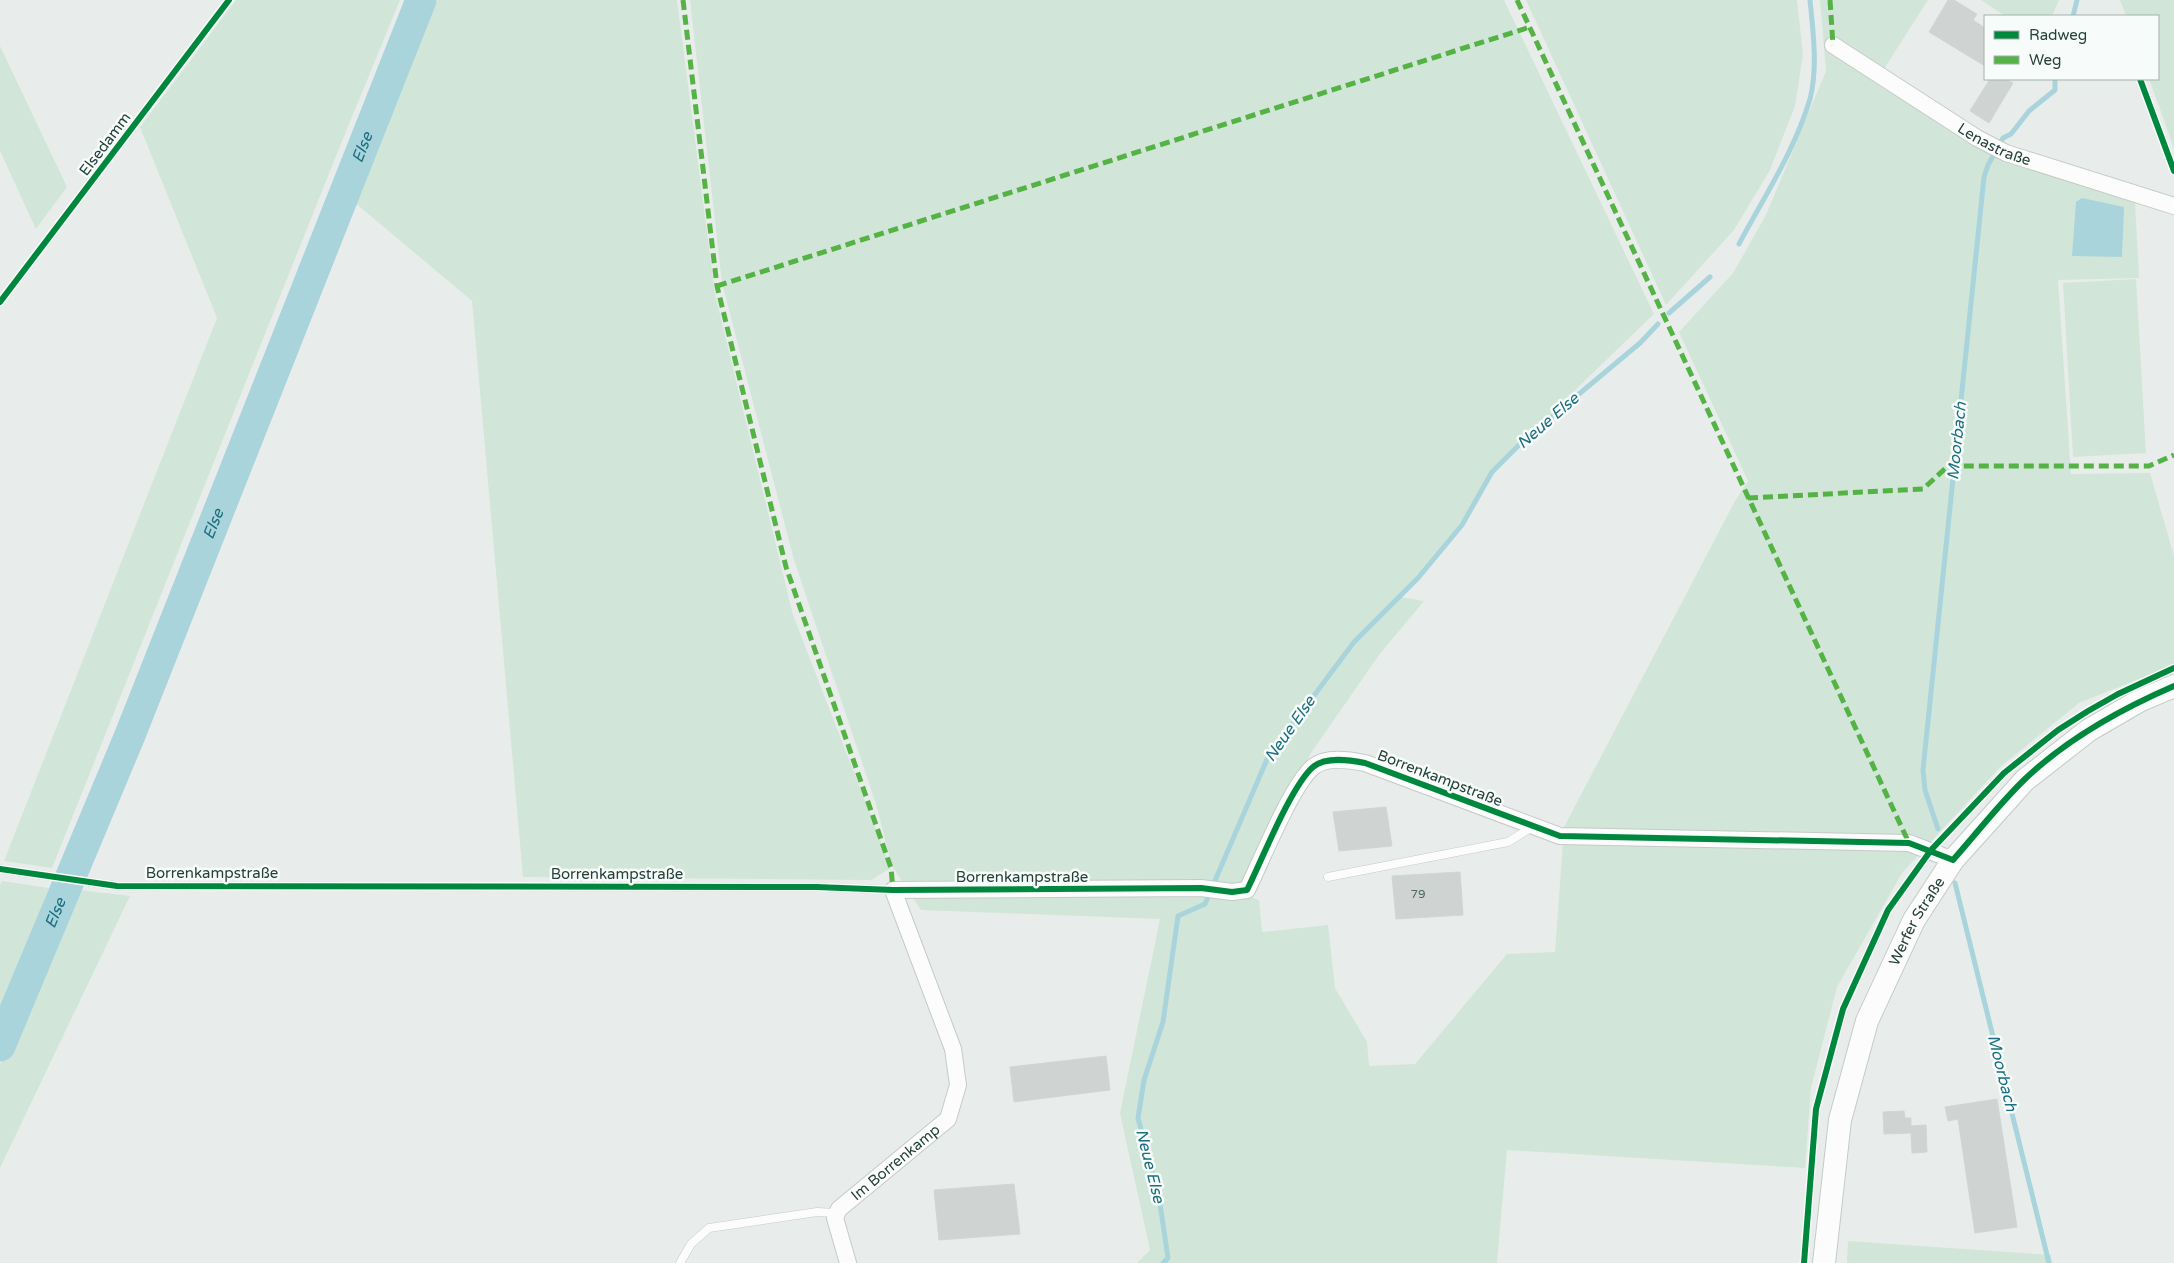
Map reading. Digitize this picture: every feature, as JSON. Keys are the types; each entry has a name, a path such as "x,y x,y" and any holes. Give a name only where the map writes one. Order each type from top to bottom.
{"street":[{"name":"Lenastraße","path":"1833,45 1977,138 2006,153 2174,206"},
{"name":"Werfer Straße","path":"1824,1263 1840,1120 1867,1021 1914,920 1953,860 2025,780 2056,754 2090,730 2139,701 2174,686"},
{"name":"Borrenkampstraße","path":"894,890 1201,888 1232,892 1247,890 1294,792 1314,767 1340,758 1365,763 1560,836 1909,844 1953,860"},
{"name":"Im Borrenkamp","path":"848,1263 835,1218 839,1210 948,1119 958,1086 953,1049 894,890"}],"lane":[{"path":"1328,877 1508,842 1534,826"},
{"name":"Borrenkampstraße","path":"0,869 117,886 816,886 894,890"},
{"path":"680,1263 691,1244 709,1228 817,1212 838,1213"}],"green space":[{"path":"236,0 400,0 52,868 4,861 217,318 140,127"},
{"path":"437,0 677,0 715,294 793,615 891,868 871,880 523,877 472,301 353,201"},
{"path":"690,0 1504,0 1654,314 1492,470 1462,524 1401,597 1424,601 1379,655 1311,753 1240,893 1259,900 1262,932 1328,925 1335,988 1367,1042 1369,1066 1415,1064 1507,954 1555,952 1564,827 1735,501 1748,481 1679,332 1733,273 1766,215 1826,71 1820,0 1928,0 1875,83 2008,163 2135,201 2139,278 2058,280 2071,474 2150,473 2174,556 2174,665 2079,703 2000,767 1902,873 1837,987 1811,1088 1805,1168 1507,1150 1497,1263 1137,1263 1150,1250 1120,1113 1160,919 921,910 892,866 876,804 794,560 722,283"},
{"path":"1526,0 1797,0 1803,54 1795,106 1770,170 1734,230 1666,305"},
{"path":"1981,0 2059,0 2052,15 2004,15"},
{"path":"2120,0 2174,0 2174,148 2149,80 2159,80 2159,15 2126,15"},
{"path":"0,46 67,187 36,229 0,151"},
{"path":"2136,279 2146,453 2073,457 2063,283"},
{"path":"2,881 49,888 0,1014 0,885"},
{"path":"71,889 130,896 0,1168 0,1065"},
{"path":"1848,1241 2051,1255 2052,1263 1847,1263"}],"water":[{"path":"2082,198 2124,207 2122,257 2072,256 2076,202"}],"building":[{"path":"1948,0 1954,0 1977,14 1973,20 1984,27 1984,65 1929,32"},
{"path":"1989,80 2007,80 2013,83 1989,123 1970,111"},
{"path":"1386,807 1392,846 1339,851 1333,812"},
{"path":"1460,872 1463,915 1396,919 1392,876"},
{"path":"1106,1056 1110,1090 1014,1102 1010,1067"},
{"path":"1997,1099 2017,1227 1975,1233 1958,1119 1948,1121 1945,1107"},
{"path":"1904,1111 1905,1118 1911,1118 1911,1126 1926,1125 1927,1152 1912,1153 1911,1133 1884,1134 1883,1112"},
{"path":"1014,1184 1020,1234 939,1240 934,1190"}],"waterway":[{"name":"Else","path":"0,1046 130,735 421,0"},
{"name":"Neue Else","path":"1739,244 1788,155 1810,99 1814,75 1810,0"},
{"name":"Moorbach","path":"2073,15 2077,0"},
{"name":"Moorbach","path":"1938,829 1925,790 1923,770 1984,177 1988,165 2003,138 2011,134 2029,111 2055,90 2055,80"},
{"name":"Neue Else","path":"1669,313 1710,277"},
{"name":"Neue Else","path":"1163,1263 1168,1258 1159,1197 1138,1118 1144,1080 1163,1022 1178,916 1205,904 1268,757 1354,642 1418,578 1462,525 1492,472 1524,440 1640,343 1658,324"},
{"name":"Moorbach","path":"1955,883 2049,1263"}],"marked path":[{"path":"683,0 717,286 786,567 891,868 893,890"},
{"path":"1517,0 1909,843"},
{"path":"1830,0 1833,45"},
{"path":"717,286 1530,27"},
{"path":"1748,498 1923,489 1948,466 2149,466 2174,455"}],"cycle path":[{"name":"Elsedamm","path":"0,302 229,0"},
{"path":"2140,80 2174,171"},
{"path":"1804,1263 1816,1109 1843,1009 1888,910 1931,850 2004,773 2058,730 2088,711 2118,694 2174,668"},
{"path":"0,869 117,886 816,887 893,890 1201,888 1232,892 1247,890 1286,807 1304,777 1313,767 1324,761 1331,760 1365,763 1560,836 1909,843 1953,860 1997,808 2041,764 2095,726 2174,686"}]}
